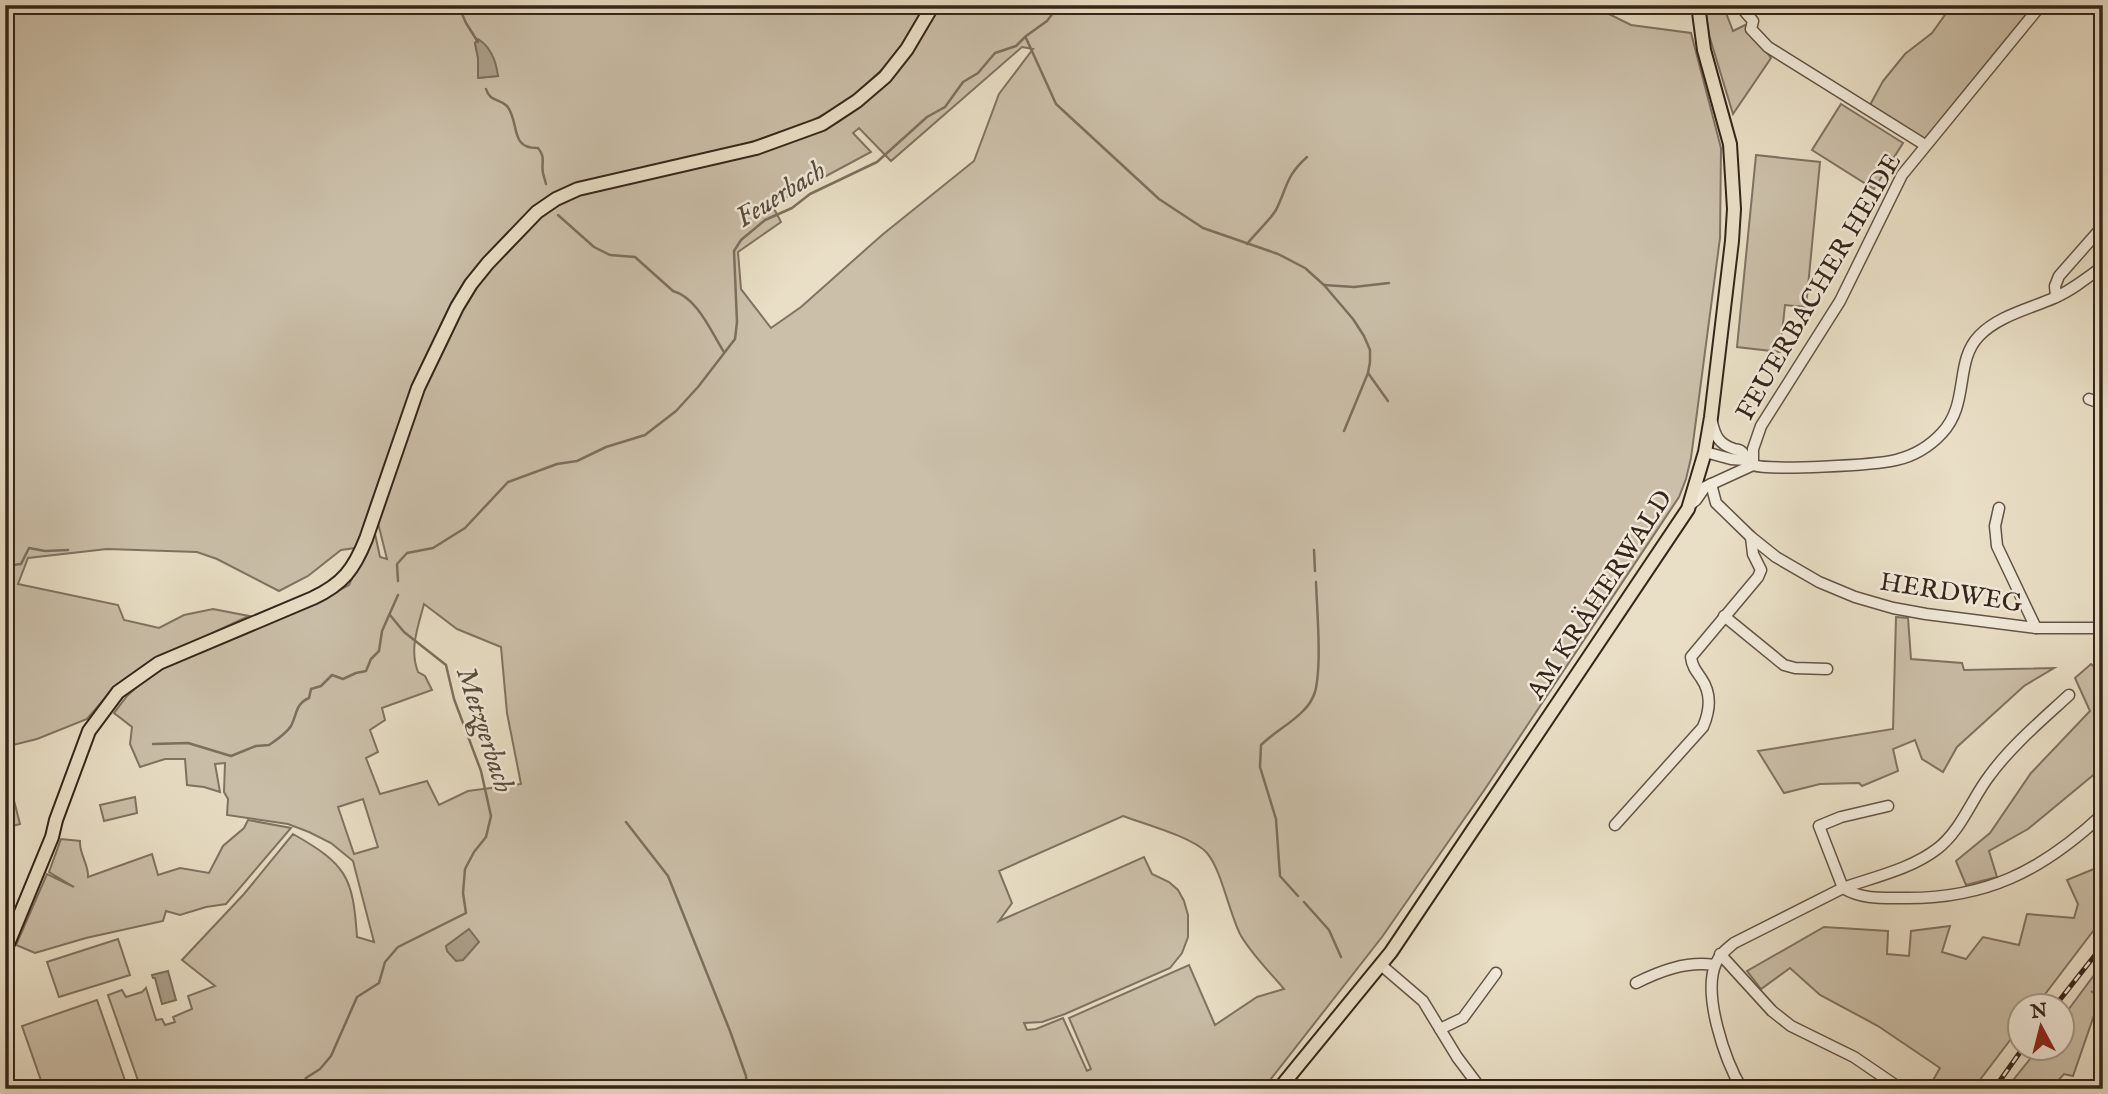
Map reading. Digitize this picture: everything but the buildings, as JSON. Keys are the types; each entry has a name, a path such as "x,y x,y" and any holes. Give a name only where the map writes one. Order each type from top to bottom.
{"main road":[{"path":"5,951 52,837 89,731 118,692 159,663 328,591 354,566 366,539 418,388 457,307 488,263 537,212 578,189 755,148 822,124 858,101 885,78 907,49 933,5"},
{"name":"AM KRÄHERWALD","path":"1284,1087 1381,965 1435,889 1688,506 1705,452 1711,417 1732,241 1734,178 1730,144 1704,50 1698,5"},
{"path":"5,934 56,820"}],"street":[{"path":"1739,5 1753,21 1751,29 1768,47 1925,145"},
{"name":"FEUERBACHER HEIDE","path":"1750,462 1761,426 1824,330 1902,175 2041,5"},
{"path":"2056,297 2055,286 2059,276 2103,226"},
{"path":"1705,452 1731,459 1792,468 1884,462 1915,453 1930,444 1951,422 1960,403 1968,353 1978,337 2005,318 2075,287 2103,266"},
{"path":"2090,399 2103,404"},
{"path":"1711,417 1720,442 1740,451 1750,462"},
{"path":"1688,506 1702,490 1750,462"},
{"name":"HERDWEG","path":"1699,473 1702,480 1711,484 1716,503 1751,537 1776,557 1819,582 1878,604 1926,614 2036,628 2103,628"},
{"path":"2000,509 1995,526 1997,546 2036,628"},
{"path":"1615,825 1703,727 1709,713 1709,695 1691,657 1758,577 1761,570 1753,554 1751,537"},
{"path":"1724,616 1784,665 1795,668 1827,668"},
{"path":"1742,1089 1731,1072 1723,1051 1717,1023 1712,986 1714,965 1720,954 1752,933 1843,888 1919,859 1940,846 1991,774 2026,735 2069,695"},
{"path":"1888,806 1819,825 1843,888 1856,895 1911,899 1966,893 1992,886 2047,860 2103,814"},
{"path":"1720,954 1772,1012 1791,1026 1854,1057 1901,1089"},
{"path":"1636,983 1662,971 1700,963 1714,965"},
{"path":"1381,965 1423,1001 1462,1065 1481,1089"},
{"path":"1440,1029 1463,1018 1496,972"}],"shaded area":[{"path":"5,5 925,5 897,56 844,104 800,127 728,149 565,188 546,202 469,283 355,548 341,550 308,576 279,591 217,559 197,552 107,549 28,558 18,584 118,605 124,620 159,628 184,615 213,609 249,616 193,642 112,690 87,719 37,739 5,747","holes":["478,40 498,76 478,78 475,43"]},
{"path":"938,5 1591,5 1631,25 1691,33 1721,148 1720,238 1686,479 1679,497 1485,789 1382,937 1263,1089 141,1089 108,995 122,990 126,997 146,988 156,1020 162,1019 165,1025 175,1022 173,1017 192,1009 188,996 215,986 182,960 244,894 293,834 325,854 343,874 353,899 357,937 374,942 353,861 331,843 288,824 227,815 228,799 224,792 225,763 215,764 220,792 187,785 185,759 165,759 140,767 130,744 132,727 114,713 142,682 168,665 309,606 349,585 374,529 380,557 387,559 377,519 415,411 444,342 476,285 508,247 548,209 570,196 801,137 838,122 882,85","holes":["1022,47 1033,49 999,94 974,161 882,235 801,307 771,328 741,289 738,252 781,222 772,205 871,152 853,133 859,128 891,161","424,604 457,629 501,647 507,713 521,784 468,791 439,805 427,781 380,794 366,758 378,752 370,730 385,720 382,708 432,690 425,676 418,672 415,663 415,638","363,799 378,847 354,854 338,807","1123,816 1180,836 1200,847 1212,860 1240,934 1284,989 1257,997 1215,1025 1189,965 1069,1018 1091,1069 1087,1071 1063,1018 1036,1029 1027,1030 1024,1023 1042,1022 1065,1014 1170,968 1182,953 1188,937 1188,915 1184,901 1178,890 1169,882 1152,874 1144,857 999,921 1012,903 999,871"]},
{"path":"1705,5 1723,5 1733,31 1745,25 1771,58 1733,114 1709,35"},
{"path":"1952,5 2036,5 1925,144 1870,105 1883,81 1905,54 1932,33"},
{"path":"478,39 492,55 498,76 478,78 475,43"},
{"path":"1841,104 1903,143 1874,189 1812,150"},
{"path":"1756,155 1820,162 1806,307 1785,305 1780,352 1737,347"},
{"path":"1896,617 1908,618 1911,659 1962,663 1964,670 2054,668 2024,686 1957,747 1943,772 1922,759 1915,740 1893,749 1898,771 1862,786 1859,783 1820,784 1784,793 1758,751 1893,729"},
{"path":"2091,664 2103,672 2103,767 2028,829 1989,851 1997,877 1966,885 1956,861 1990,833 2031,773 2090,711 2075,678"},
{"path":"9,781 20,824 5,828 5,782"},
{"path":"135,797 137,813 104,821 100,805"},
{"path":"248,820 291,828 226,904 180,915 166,911 163,921 86,938 35,953 16,945 47,874 74,887 49,872 61,839 80,841 88,877 152,854 158,875 180,868 209,873 223,846 244,828"},
{"path":"2101,866 2103,918 2047,992 2007,992 2007,1044 1973,1089 1928,1089 1940,1068 1878,1026 1820,995 1790,968 1761,989 1747,971 1824,927 1888,931 1887,954 1909,956 1911,931 1950,926 1942,952 1966,959 1983,937 2019,945 2027,914 2074,918 2078,904 2067,880"},
{"path":"469,929 479,942 463,960 456,961 446,946"},
{"path":"118,939 130,975 59,997 47,962"},
{"path":"2103,963 2103,998 2091,991 2100,998 2073,1076 2064,1074 2050,1089 2006,1089 2028,1062 2076,1062 2076,999"},
{"path":"168,971 176,1000 162,1004 152,975"},
{"path":"97,1000 128,1089 44,1089 22,1026"}],"waterway":[{"path":"458,5 478,42"},
{"name":"Feuerbach","path":"398,581 397,564 407,553 433,548 465,528 508,482 557,464 577,461 606,447 645,435 676,411 735,339 737,322 734,251 741,240 765,220 792,208 810,194 877,162 927,117 945,107 963,82 978,73 995,53 1016,46 1047,21 1059,5"},
{"path":"1026,38 1056,104 1159,199 1203,228 1278,254 1305,268 1324,285 1353,319 1370,350 1370,362 1344,431"},
{"path":"486,89 492,98 507,106 516,133 523,144 540,151 546,184"},
{"path":"1247,244 1273,214 1291,176 1307,157"},
{"path":"558,215 594,247 610,255 635,257 673,291 690,301 724,352"},
{"path":"1324,285 1354,287 1389,283"},
{"path":"1368,373 1388,401"},
{"path":"5,566 21,564 29,548 45,551 68,550"},
{"path":"1314,550 1315,571"},
{"path":"1298,896 1280,876 1276,819 1260,767 1261,745 1299,715 1315,692 1319,653 1316,582"},
{"path":"153,744 188,743 231,756 256,746 269,745 289,729 299,707 309,698 311,689 321,686 332,675 343,679 366,671 371,659 379,651 382,631 398,595"},
{"name":"Metzgerbach","path":"300,1089 306,1078 320,1069 331,1056 357,997 379,983 385,962 398,947 466,913 463,893 465,869 486,837 491,816 481,771 454,699 446,665 404,632 390,615"},
{"path":"626,822 668,876 730,1031 746,1076 747,1089"},
{"path":"1304,902 1329,930 1341,957"}],"railway":[{"path":"2066,992 2103,945"},
{"path":"1994,1089 2013,1062"}]}
